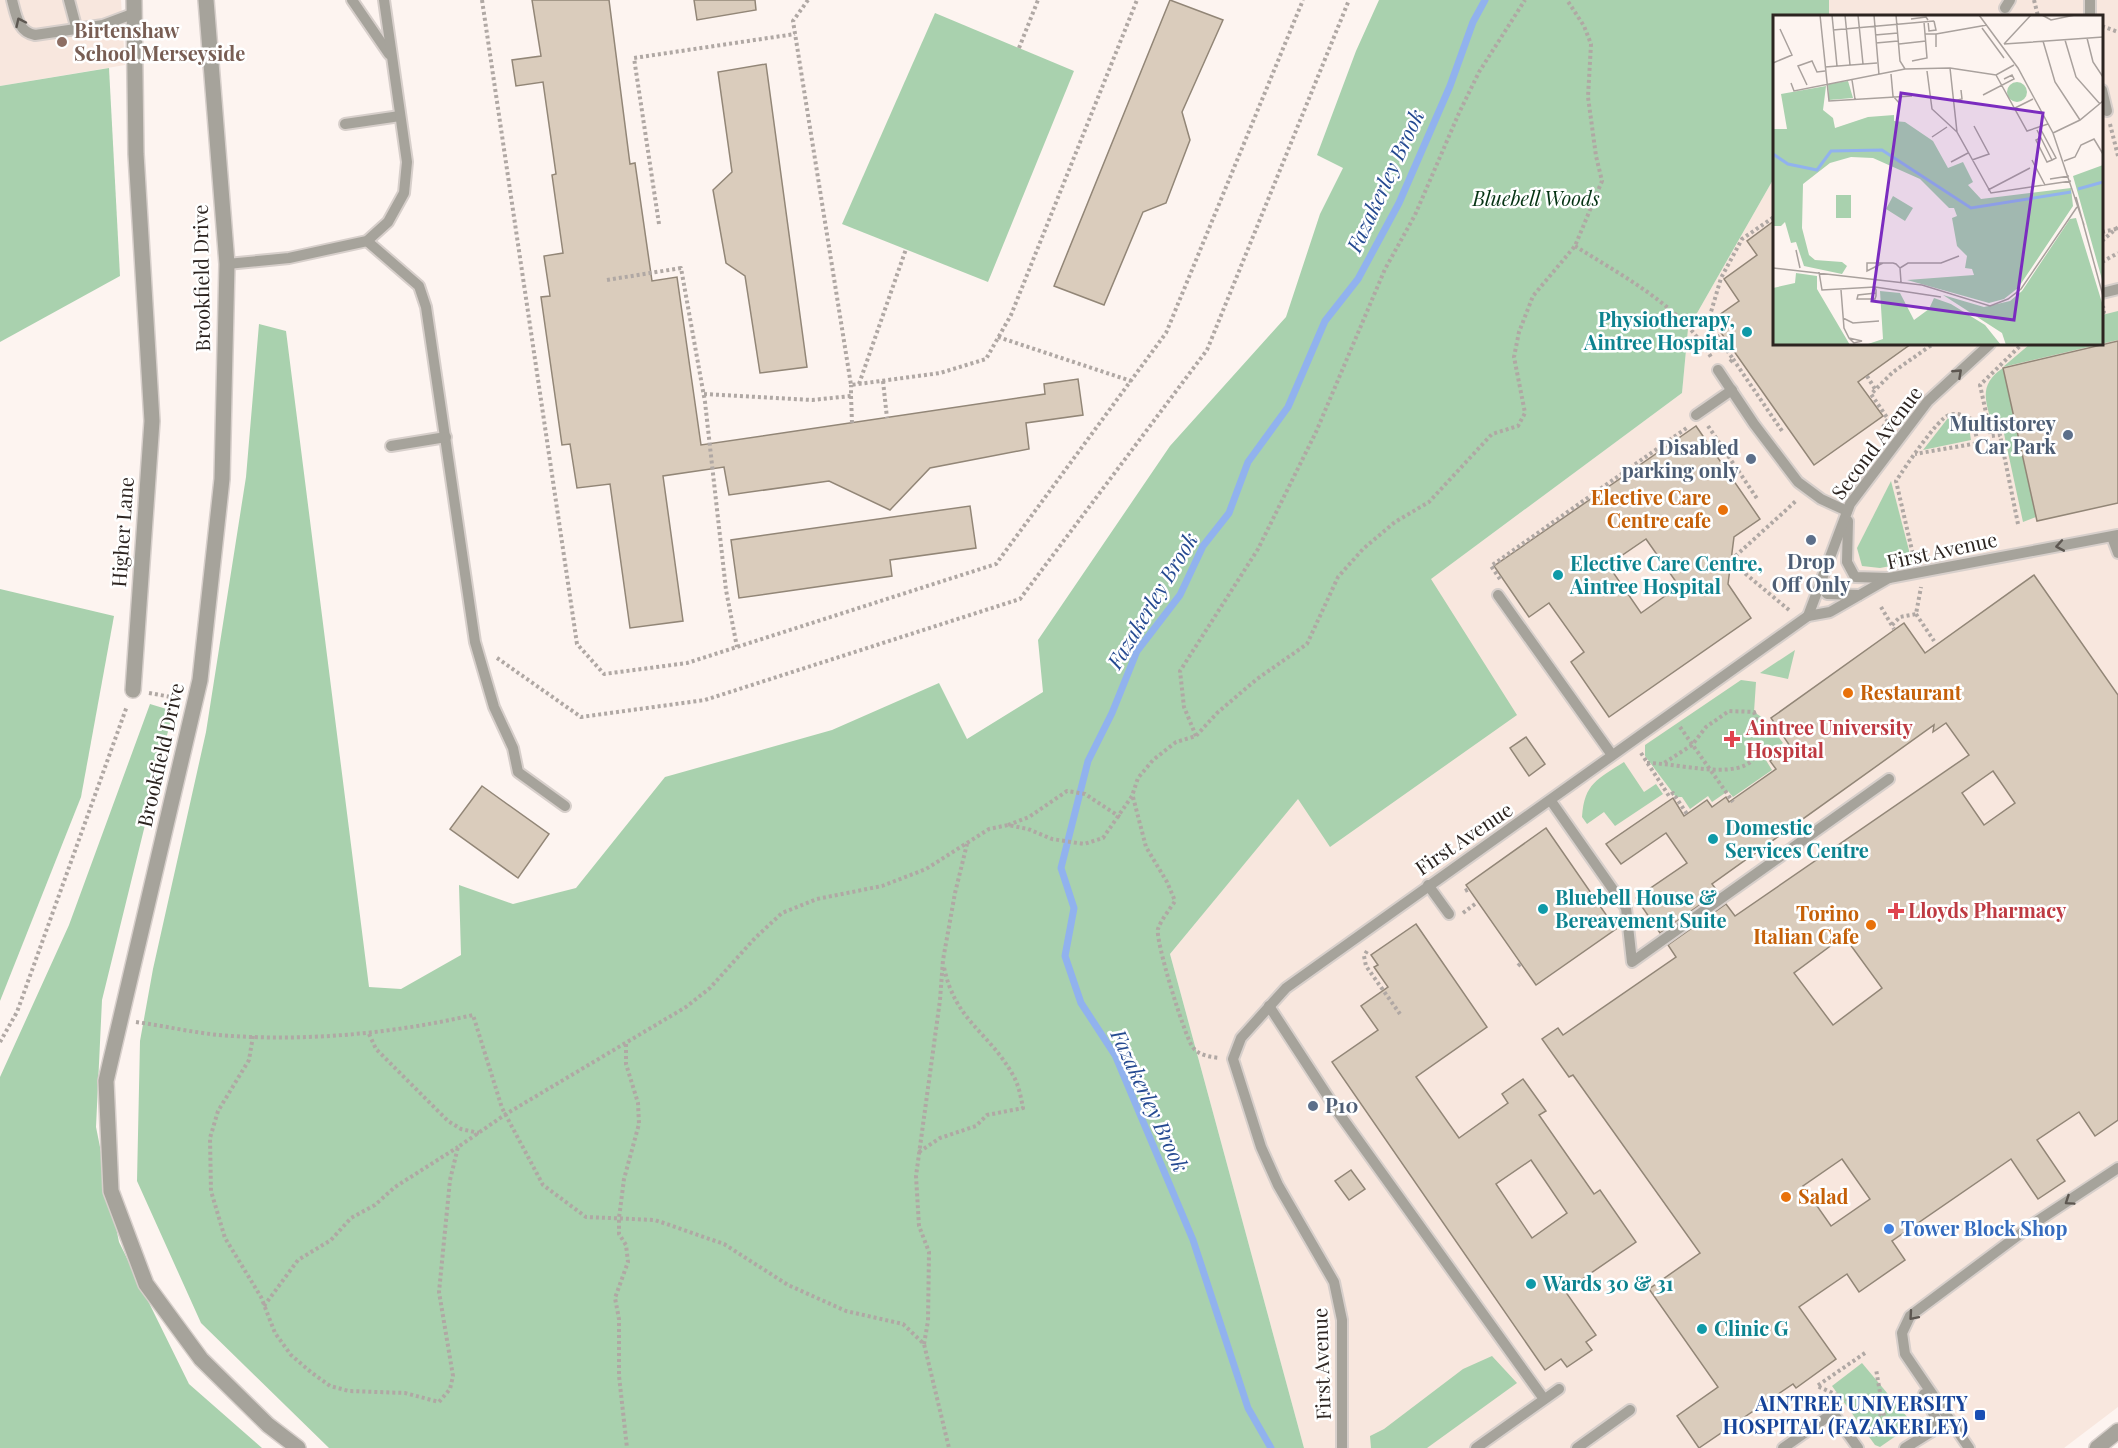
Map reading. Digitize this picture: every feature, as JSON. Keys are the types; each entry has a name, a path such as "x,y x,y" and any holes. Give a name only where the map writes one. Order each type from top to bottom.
{"street":[{"name":"Brookfield Drive","path":"206,0 227,264 222,479 196,701 106,1081 111,1191 146,1284 201,1359 268,1425 297,1448"},
{"name":"Higher Lane","path":"132,690 152,421 136,154 135,7"},
{"path":"2097,1448 2118,1431"}],"lane":[{"path":"12,0 16,18 26,34 77,30 114,23 135,7"},
{"path":"69,0 77,30"},
{"path":"352,0 391,57"},
{"path":"227,264 290,258 367,241 388,222 404,193 407,162 384,0"},
{"path":"2103,94 2107,111"},
{"path":"345,124 400,117"},
{"path":"367,241 419,286 426,308 475,642 494,707 513,748 518,772 565,806"},
{"path":"2103,293 2118,289"},
{"name":"Second Avenue","path":"1808,616 1849,507 1928,401 1989,345"},
{"path":"1718,370 1798,482 1821,499 1849,507 1847,562 1855,577 1889,578"},
{"path":"1697,418 1732,390"},
{"path":"391,446 446,437"},
{"path":"2115,536 2118,553"},
{"name":"First Avenue","path":"1342,1448 1342,1320 1334,1282 1278,1185 1262,1147 1233,1059 1241,1038 1286,988 1808,616 1830,612 1889,578 2115,536"},
{"path":"1820,584 1827,594 1860,595"},
{"path":"1501,590 1612,755"},
{"path":"1551,801 1626,908 1632,962 1889,779"},
{"path":"1428,885 1449,914"},
{"path":"1269,1006 1338,1112 1544,1399"},
{"path":"1966,1447 1905,1354 1902,1339 1910,1316 2036,1222 2118,1168"},
{"path":"1905,1448 1934,1430 1935,1424 1932,1409 1917,1374"},
{"path":"1476,1448 1558,1389"},
{"path":"1577,1448 1630,1410"},
{"path":"1783,1448 1833,1413 1858,1448"}],"path":[{"path":"482,0 577,644 604,674 687,663 996,564 1166,333 1303,0"},
{"path":"808,0 793,21 851,385 852,423"},
{"path":"1019,48 1038,0"},
{"path":"851,385 940,374 986,359 1011,315 1137,0"},
{"path":"475,642 581,717 705,700 1020,599 1207,350 1349,0"},
{"path":"1196,736 1184,706 1180,671 1258,549 1316,432 1385,269 1415,215 1459,113 1479,72 1525,0"},
{"path":"1008,825 1028,829 1052,839 1084,844 1103,838 1120,817 1132,796 1138,778 1153,760 1176,742 1196,736 1217,712 1257,679 1307,644 1338,577 1363,549 1395,522 1429,502 1492,434 1518,426 1525,413 1514,357 1519,332 1533,296 1575,246 1602,181 1596,156 1588,97 1591,44 1584,26 1567,0"},
{"path":"2034,0 2038,15"},
{"path":"2103,26 2118,32"},
{"path":"659,224 634,58 795,34"},
{"path":"2107,111 2118,156"},
{"path":"1773,218 1742,239 1721,278 1708,322 1784,433"},
{"path":"2103,240 2117,228"},
{"path":"1575,246 1654,296 1700,338 1718,370 1733,359"},
{"path":"859,384 906,249"},
{"path":"2103,260 2118,253"},
{"path":"607,280 681,268 704,394 726,590 737,647"},
{"path":"998,337 1131,381"},
{"path":"1883,427 1888,419 1871,393 1893,372 1932,345"},
{"path":"2018,524 2000,435 1991,436 1980,385 2021,345"},
{"path":"1867,376 1875,389"},
{"path":"883,381 887,417"},
{"path":"704,394 812,400 851,396"},
{"path":"1915,454 1978,443 1972,419 1958,414 1945,417 1915,454 1896,481 1922,592 1916,614 1934,641"},
{"path":"1501,590 1491,566 1697,418 1758,500"},
{"path":"1793,613 1730,561 1800,498"},
{"path":"1881,607 1893,627 1900,617 1916,614"},
{"path":"0,1042 17,1012 132,690 196,701"},
{"path":"1647,763 1664,763 1712,771 1738,768 1751,763 1757,752 1759,727 1754,712 1729,711 1706,727 1692,745 1664,763"},
{"path":"1678,724 1733,802"},
{"path":"1641,753 1669,796 1673,793 1687,814"},
{"path":"264,1305 298,1260 331,1240 351,1218 375,1205 395,1187 506,1114 686,1007 710,988 755,938 782,913 817,899 882,886 926,869 989,829 1029,817 1067,790 1085,794 1120,817"},
{"path":"1132,796 1146,847 1167,882 1175,901 1158,931 1162,958 1184,1028 1193,1049 1205,1057 1233,1059"},
{"path":"949,1448 924,1344 928,1321 929,1252 919,1226 916,1176 940,1000 943,960 955,893 968,844"},
{"path":"1368,948 1364,956 1366,966 1400,1014"},
{"path":"918,1153 940,1138 976,1126 987,1116 1023,1108 1015,1078 998,1053 956,1006 948,988 943,960"},
{"path":"121,1020 218,1035 253,1036 369,1034 422,1027 473,1015 506,1114 543,1185 586,1217 656,1220 724,1244 788,1285 846,1311 903,1324 924,1344"},
{"path":"369,1034 376,1049 448,1121 461,1129 480,1133"},
{"path":"253,1036 249,1059 218,1111 210,1138 209,1163 216,1215 225,1238 264,1305 275,1333 291,1355 330,1386 349,1391 405,1393 440,1402 450,1389 453,1376 451,1353 439,1292 450,1180 458,1147"},
{"path":"626,1044 626,1064 638,1102 639,1124 624,1179 619,1218 619,1234 626,1245 628,1262 615,1298 619,1319 619,1376 627,1448"},
{"path":"1865,1353 1817,1386 1884,1416 1876,1369"}],"shaded area":[{"name":"Birtenshaw School Merseyside","path":"0,0 121,0 125,65 0,86"},
{"name":"Aintree University Hospital","path":"1823,0 2118,0 2118,1407 2064,1448 1304,1448 1170,954 1395,680 1394,606 1682,393 1688,329 1773,180 1773,345 2103,345 2103,15 1824,15"}],"green space":[{"name":"Bluebell Woods","path":"1379,0 1829,0 1829,15 1773,15 1773,180 1688,329 1682,393 1431,579 1517,715 1330,847 1298,799 1170,954 1304,1448 329,1448 201,1323 137,1181 140,1041 153,969 206,732 246,477 259,324 286,331 369,987 401,989 461,955 459,885 513,904 576,888 665,777 832,730 939,683 967,739 1043,692 1038,640 1170,446 1286,317 1320,214 1343,168 1317,155 1356,51"},
{"path":"935,13 1074,71 988,282 842,224"},
{"path":"109,68 120,276 0,342 0,86"},
{"path":"2118,311 2118,340 2103,344 2103,315"},
{"path":"2029,345 2097,345 2003,367"},
{"path":"2003,368 2036,517 2023,522 2003,429 1994,431 1987,404 1986,389 1989,382"},
{"path":"1955,417 1968,421 1971,440 1923,450 1948,418"},
{"path":"1891,481 1912,562 1880,568 1862,566 1857,548"},
{"path":"0,589 114,616 81,797 0,1001"},
{"path":"1795,650 1788,679 1760,673"},
{"path":"1741,680 1756,682 1754,712 1766,720 1783,743 1764,757 1772,770 1733,797 1728,791 1712,802 1708,796 1690,809 1682,797 1676,797 1645,756 1645,745"},
{"path":"150,704 173,711 102,1000 96,1127 119,1242 189,1384 262,1448 0,1448 0,1077 69,925"},
{"path":"1624,762 1644,792 1656,784 1663,794 1615,826 1604,812 1587,824 1582,817 1589,789 1600,778"},
{"path":"1492,1356 1517,1383 1427,1448 1371,1448 1370,1436 1384,1429 1463,1369"},
{"path":"1862,1363 1913,1424 1880,1447 1875,1445 1832,1386"}],"building":[{"path":"532,0 609,0 630,164 635,163 652,281 677,277 701,445 1045,394 1044,384 1078,379 1083,415 1026,423 1029,449 930,468 890,510 829,481 729,495 724,467 663,476 683,621 630,628 610,484 577,488 570,444 562,445 541,297 550,296 544,256 563,253 552,175 556,174 543,82 516,86 512,60 541,56"},
{"path":"694,0 755,0 756,10 697,20"},
{"path":"1170,0 1223,20 1182,112 1190,140 1166,203 1143,212 1104,305 1054,286"},
{"path":"766,64 807,367 760,373 745,276 726,263 713,190 732,172 718,72"},
{"name":"Physiotherapy, Aintree Hospital","path":"1773,222 1773,345 1910,345 1858,382 1883,416 1814,465 1712,320 1739,301 1724,279 1757,255 1747,241"},
{"name":"Multistorey Car Park","path":"2118,341 2118,503 2037,521 2003,368"},
{"name":"Elective Care Centre, Aintree Hospital","path":"1696,426 1760,519 1734,537 1728,584 1751,618 1609,717 1571,662 1584,652 1549,603 1529,617 1494,566","holes":["1646,539 1679,586 1641,613 1608,565"]},
{"path":"970,506 976,548 890,560 892,576 739,598 731,540"},
{"path":"2034,575 2118,695 2118,1120 2095,1136 2079,1112 2037,1140 2065,1181 2038,1199 2011,1159 1892,1241 1905,1260 1859,1292 1847,1274 1799,1307 1836,1359 1796,1388 1793,1384 1699,1448 1677,1416 1718,1387 1649,1289 1700,1253 1573,1075 1569,1077 1542,1039 1558,1028 1563,1035 1676,957 1668,945 1726,904 1735,916 1969,755 1946,723 1933,732 1934,725 1712,884 1718,892 1660,933 1636,898 1687,863 1666,833 1621,864 1606,844 1673,798 1684,816 1707,800 1712,807 1726,797 1729,802 1776,769 1770,761 1790,746 1771,718 1904,623 1925,653","holes":["1993,771 2015,803 1984,825 1962,793","1844,936 1882,988 1833,1025 1794,973","1842,1159 1870,1199 1831,1226 1803,1186"]},
{"path":"1526,737 1545,764 1529,776 1510,748"},
{"path":"482,786 549,834 518,878 450,829"},
{"name":"Bluebell House & Bereavement Suite","path":"1546,828 1616,929 1536,985 1466,885"},
{"path":"1416,924 1487,1027 1416,1077 1459,1138 1508,1103 1502,1094 1523,1079 1546,1111 1539,1115 1594,1194 1600,1190 1636,1242 1565,1291 1596,1335 1586,1342 1592,1350 1567,1367 1561,1359 1545,1370 1332,1062 1378,1030 1361,1006 1388,987 1374,967 1378,965 1371,955","holes":["1531,1160 1567,1213 1532,1238 1496,1184"]},
{"path":"1351,1170 1365,1189 1349,1200 1335,1181"}],"waterway":[{"name":"Fazakerley Brook","path":"1271,1448 1248,1408 1193,1240 1115,1055 1081,1003 1065,956 1074,908 1061,868 1088,761 1112,713 1137,651 1180,595 1203,546 1229,513 1248,462 1288,407 1325,321 1358,279 1399,203 1450,86 1473,22 1485,0"}],"place":[{"name":"Birtenshaw School Merseyside","path":"62,42"},
{"name":"Physiotherapy, Aintree Hospital","path":"1747,332"},
{"name":"Multistorey Car Park","path":"2068,435"},
{"name":"Disabled parking only","path":"1751,459"},
{"name":"Elective Care Centre cafe","path":"1723,510"},
{"name":"Drop Off Only","path":"1811,540"},
{"name":"Elective Care Centre, Aintree Hospital","path":"1558,575"},
{"name":"Restaurant","path":"1848,693"},
{"name":"Aintree University Hospital","path":"1732,739"},
{"name":"Domestic Services Centre","path":"1713,839"},
{"name":"Bluebell House & Bereavement Suite","path":"1543,909"},
{"name":"Lloyds Pharmacy","path":"1896,911"},
{"name":"Torino Italian Cafe","path":"1871,925"},
{"name":"P10","path":"1313,1106"},
{"name":"Salad","path":"1786,1197"},
{"name":"Tower Block Shop","path":"1889,1229"},
{"name":"Wards 30 & 31","path":"1531,1284"},
{"name":"Clinic G","path":"1702,1329"},
{"name":"AINTREE UNIVERSITY HOSPITAL (FAZAKERLEY)","path":"1980,1415"}]}
